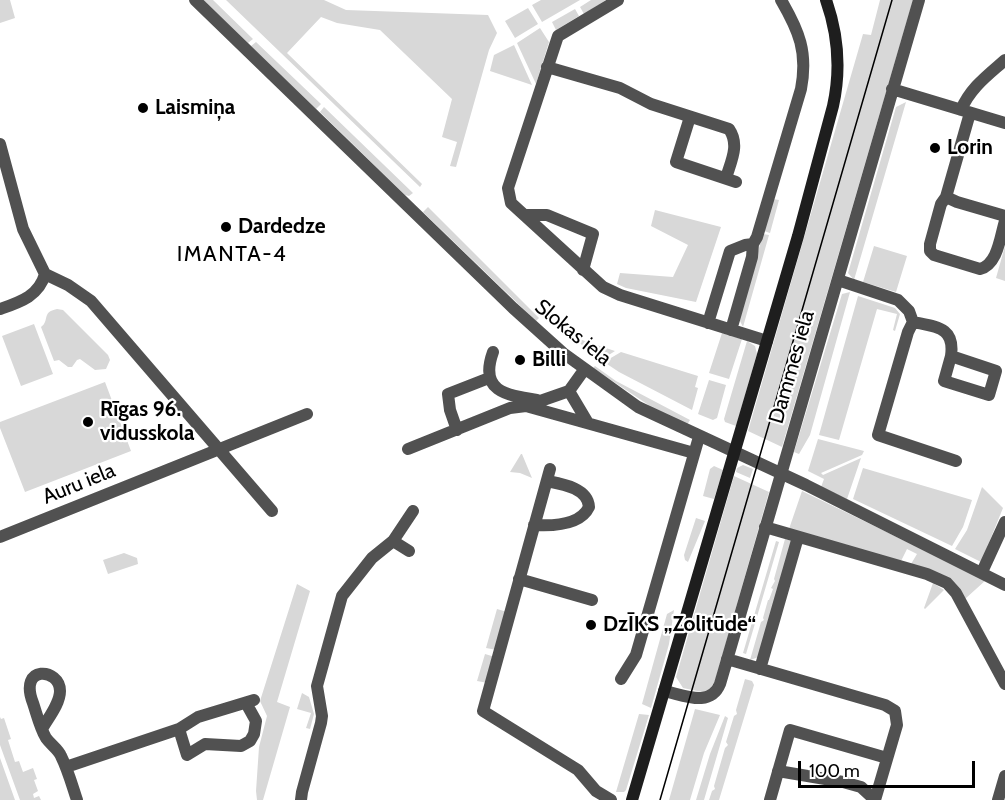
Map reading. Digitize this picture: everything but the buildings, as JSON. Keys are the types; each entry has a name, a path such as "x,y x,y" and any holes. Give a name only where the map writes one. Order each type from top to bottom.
{"street":[{"name":"Slokas iela","path":"195,0 513,308 584,370 638,407 781,474 1005,585"},
{"path":"618,0 560,34 555,42 508,188 511,203 603,287 620,295 767,341"},
{"path":"731,330 752,257 753,244 795,110 804,73 800,39 781,0"},
{"name":"Dammes iela","path":"632,800 804,214 837,88 837,48 826,0"},
{"name":"Dammes iela","path":"664,691 710,698 720,684 919,0"},
{"path":"1005,60 965,99 966,111 946,197 941,204 930,250 934,255 980,269 986,267 992,262 1005,221"},
{"path":"547,67 620,88 651,104 729,129 734,137 735,148 731,180 676,162 690,117"},
{"path":"892,89 1005,123"},
{"path":"0,144 3,164 23,229 43,279"},
{"path":"946,197 1005,216"},
{"path":"524,215 547,215 593,234 584,270"},
{"path":"708,323 730,251 753,244"},
{"path":"0,309 25,300 43,279"},
{"path":"43,279 68,285 91,301 272,512"},
{"path":"838,280 898,300 909,311 913,322 908,332 878,435 957,461"},
{"path":"913,322 942,329 947,333 953,344 951,356"},
{"path":"493,352 488,365 489,378 493,386 500,391 540,401"},
{"path":"408,449 510,408 526,406 569,391 584,370"},
{"path":"457,430 450,410 448,394 489,378"},
{"path":"569,391 588,423"},
{"path":"526,406 694,453"},
{"name":"Auru iela","path":"0,537 307,414"},
{"path":"621,679 636,655 699,436"},
{"path":"534,525 559,525 583,515 589,507 586,498 575,489 549,475 534,525 483,711 578,770 596,791 611,800"},
{"path":"301,800 322,716 317,686 338,605 357,575 377,553 393,542 413,511"},
{"path":"982,572 1005,522"},
{"path":"765,527 927,574 946,584 961,600 1005,684"},
{"path":"760,669 798,537"},
{"path":"393,542 409,551"},
{"path":"519,579 592,600"},
{"path":"727,659 891,707 897,715 875,800 861,787 778,771"},
{"path":"66,767 179,729 198,717 250,701 256,724 254,736 244,745 205,744 187,754 179,729"},
{"path":"42,729 50,743 61,754 77,800"},
{"path":"770,800 790,730 887,758"},
{"path":"998,800 1005,776"}],"shaded area":[{"path":"0,0 10,0 15,18 0,23"},
{"path":"203,0 213,0 253,39 248,43"},
{"path":"226,0 324,0 346,10 488,15 497,33 489,50 456,167 450,166 457,142 442,137 452,99 380,30 337,23 321,17 287,53 422,184 420,187"},
{"path":"541,0 580,0 542,22 532,5"},
{"path":"591,0 606,0 584,14 580,7"},
{"path":"880,0 913,0 782,447 748,431 863,34 871,35"},
{"path":"528,8 538,24 515,38 505,21"},
{"path":"575,9 579,16 556,30 552,22"},
{"path":"540,28 549,42 536,84 517,43"},
{"path":"256,42 321,104 316,109 251,46"},
{"path":"514,45 532,85 490,71 494,55"},
{"path":"906,102 854,280 848,273 896,107"},
{"path":"324,107 413,193 409,196 405,195 320,112"},
{"path":"773,199 779,200 770,233 764,231"},
{"path":"428,207 539,318 536,321 423,212"},
{"path":"655,210 721,227 696,302 626,288 617,284 620,273 673,277 688,245 651,226"},
{"path":"763,234 769,235 743,327 739,319"},
{"path":"874,246 907,256 896,292 863,282"},
{"path":"1005,246 1005,281 996,278"},
{"path":"850,292 810,435 799,454 794,452 842,294"},
{"path":"858,296 895,308 900,314 895,331 893,330 897,314 877,309 839,440 819,435"},
{"path":"57,309 63,310 108,355 110,360 106,369 95,370 80,359 72,367 68,367 59,360 54,361 41,327 44,325 47,314"},
{"path":"34,324 53,374 21,386 2,336"},
{"path":"722,333 742,339 729,379 709,373"},
{"path":"579,339 615,351 601,360 577,341"},
{"path":"747,341 755,346 757,354 736,426 725,422 724,419"},
{"path":"621,352 698,376 695,387 698,388 692,410 604,362"},
{"path":"595,366 616,381 690,420 687,425 653,408 593,368"},
{"path":"709,380 726,385 717,418 713,420 698,414"},
{"path":"105,382 131,451 25,492 0,428 0,422"},
{"path":"818,439 864,451 862,455 821,473 823,475 861,458 847,499 821,487 824,479 808,471"},
{"path":"522,454 532,478 510,472"},
{"path":"743,465 753,469 750,478 736,472 737,468"},
{"path":"714,466 723,470 714,499 703,496 710,469"},
{"path":"863,468 972,500 963,527 952,546 853,499"},
{"path":"734,476 769,492 715,681 709,690 702,692 683,688 676,677"},
{"path":"982,487 1003,508 981,562 955,549 967,530"},
{"path":"802,491 986,580 965,599 911,564 917,554 907,549 901,561 789,529"},
{"path":"696,518 705,521 688,562 684,555"},
{"path":"785,539 792,541 759,657 750,660 773,589 771,588 775,581"},
{"path":"776,541 779,542 746,654 743,653"},
{"path":"124,553 137,558 138,564 108,574 103,560"},
{"path":"933,583 944,590 925,609 924,608"},
{"path":"297,584 310,591 277,702 290,707 263,800 257,800 259,747 267,716 260,701"},
{"path":"497,609 507,612 497,650 486,648"},
{"path":"674,610 669,644 651,708 642,704 667,614"},
{"path":"485,654 495,657 488,683 477,681"},
{"path":"745,679 752,681 754,685 719,800 709,800 715,789"},
{"path":"302,693 309,697 314,714 310,729 306,728 311,713 297,709"},
{"path":"695,709 720,715 704,753 690,800 669,800"},
{"path":"639,714 649,715 626,790 616,792"},
{"path":"725,716 728,718 704,800 696,800 710,754"},
{"path":"0,717 4,718 11,739 8,740 15,762 19,761 23,772 33,768 38,791 33,794 34,798 39,796 41,800 20,800 0,745"},
{"path":"0,758 15,800 0,800"}],"tram line":[{"path":"660,800 892,0"}],"place":[{"name":"Laismiņa","path":"143,108"},
{"name":"Lorin","path":"935,148"},
{"name":"Dardedze","path":"226,227"},
{"name":"Billi","path":"520,360"},
{"name":"Rīgas 96. vidusskola","path":"88,422"},
{"name":"DzĪKS „Zolitūde“","path":"591,625"}],"district":[{"name":"IMANTA-4","path":"232,255"}]}
